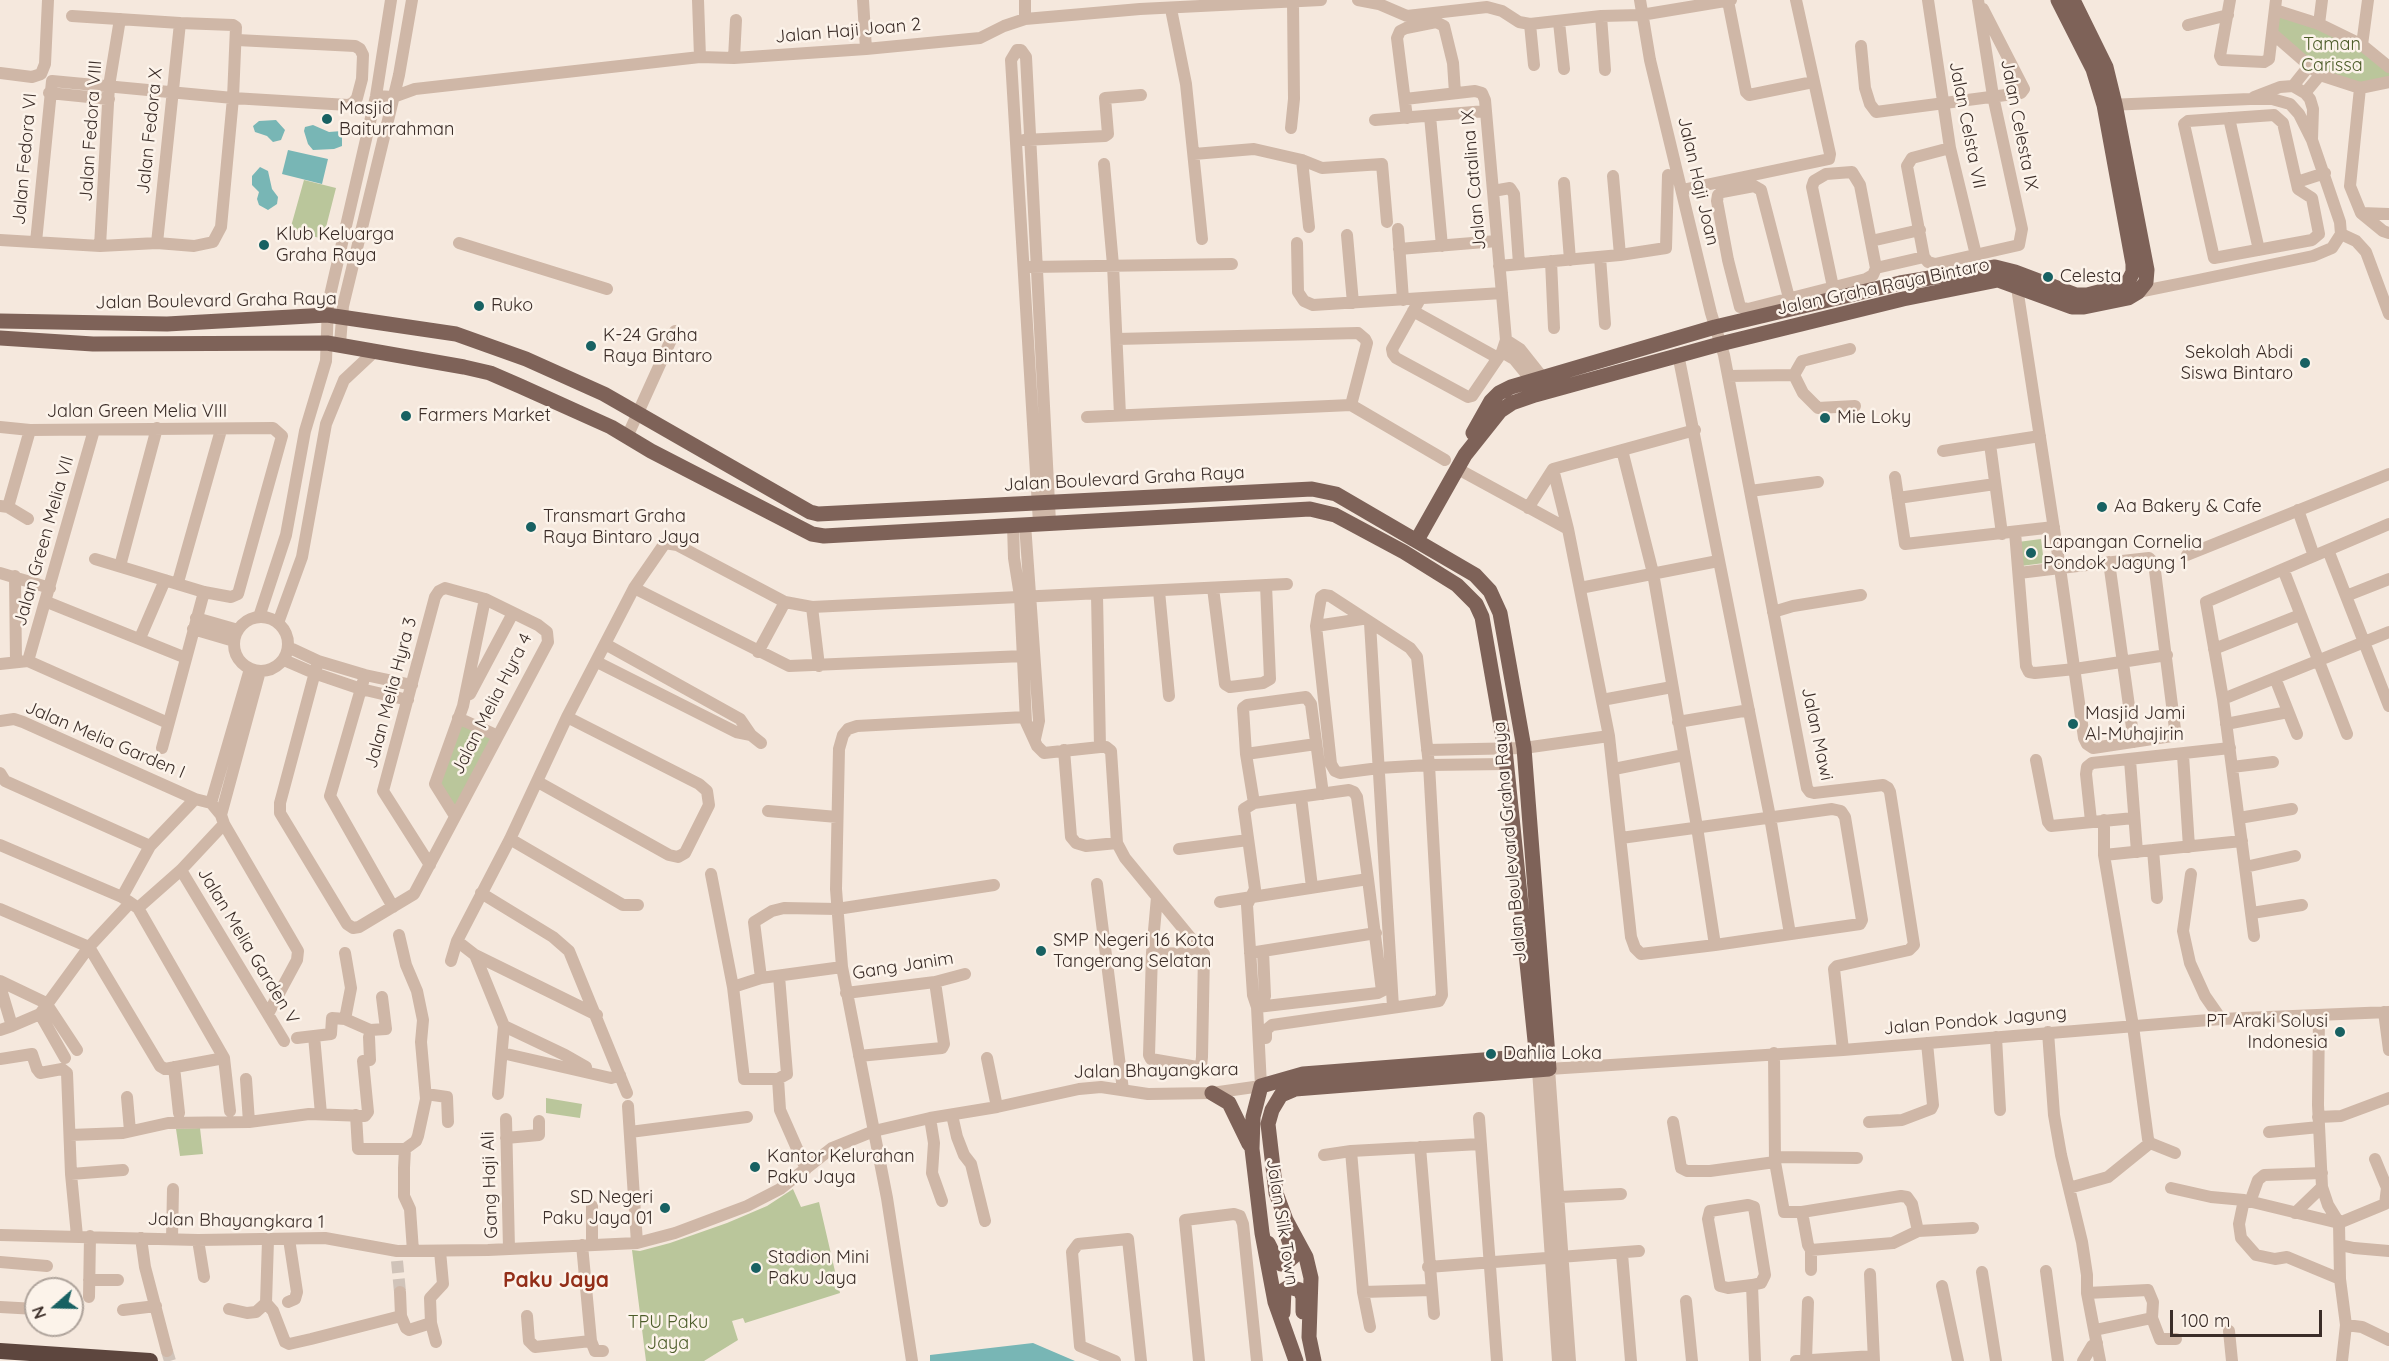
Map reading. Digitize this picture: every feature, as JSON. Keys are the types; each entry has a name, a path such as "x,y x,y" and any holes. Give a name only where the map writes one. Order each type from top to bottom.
{"highway":[{"path":"0,1351 150,1361"}],"main road":[{"path":"2058,0 2109,104 2147,270 2146,282 2138,291"},
{"path":"2073,0 2106,67 2109,104 2133,264 2133,272 2122,286"},
{"name":"Jalan Graha Raya Bintaro","path":"1417,540 1462,462 1473,432 1491,401 1499,393 1511,387 1539,386 1678,354 1722,349 1907,290 1995,267 2072,307 2085,307 2128,298 2138,291"},
{"name":"Jalan Graha Raya Bintaro","path":"2016,279 2076,295 2087,295 2122,286"},
{"name":"Jalan Graha Raya Bintaro","path":"1539,386 1715,327 1907,290"},
{"name":"Jalan Boulevard Graha Raya","path":"0,321 167,324 327,315 456,334 526,359 604,394 810,512 818,514 1312,489 1336,494 1475,575 1490,591 1496,602 1500,613 1524,748 1547,1064"},
{"path":"308,316 317,321 320,330 318,339 310,344"},
{"name":"Jalan Boulevard Graha Raya","path":"0,338 93,344 334,344 490,373 546,397 627,437 812,534 824,536 1310,509 1335,516 1404,552 1451,581 1468,594 1482,617 1506,757 1547,1064"},
{"name":"Jalan Bhayangkara","path":"1261,1086 1302,1074 1547,1064"},
{"name":"Jalan Silk Town","path":"1314,1361 1309,1337 1311,1278 1306,1257 1286,1220 1276,1193 1268,1124 1272,1110 1281,1095 1294,1089 1547,1064"},
{"name":"Jalan Silk Town","path":"1261,1086 1253,1117 1252,1149 1262,1233 1275,1302 1296,1361"},
{"path":"1212,1093 1229,1102 1252,1149"},
{"path":"1262,1233 1281,1264 1291,1261 1294,1252 1288,1241 1286,1220"},
{"path":"1285,1334 1282,1301 1284,1290 1294,1287 1300,1290 1303,1298 1302,1319 1309,1337"}],"street":[{"path":"0,73 32,77 41,74 45,64 48,0"},
{"path":"334,344 327,315 376,96 391,0"},
{"path":"258,617 286,535 305,431 326,361 342,318 399,75 412,0"},
{"path":"698,0 700,57"},
{"path":"863,0 866,49"},
{"path":"1025,0 1025,19"},
{"name":"Jalan Haji Joan 2","path":"376,96 393,97 415,89 700,57 734,58 980,38 1025,19 1321,0"},
{"path":"1358,0 1379,2 1407,15 1487,7 1502,11 1519,22 1530,24 1601,16 1641,15 1730,0 1746,93 1813,82"},
{"name":"Jalan Haji Joan","path":"1640,0 1641,15 1682,190 1722,349"},
{"path":"1682,190 1827,161 1830,154 1796,0"},
{"name":"Jalan Celsta VII","path":"1929,0 1950,148 1976,255"},
{"path":"2230,0 2220,56 2225,62 2267,61 2276,5 2362,45 2389,67"},
{"path":"2319,24 2322,0"},
{"path":"2362,45 2368,0"},
{"path":"1291,128 1294,99 1293,2"},
{"name":"Jalan Celesta IX","path":"1979,3 1985,10 2023,92 1993,96"},
{"name":"Jalan Celesta IX","path":"1976,255 2016,247 2021,241 2022,229 1993,96 1979,3"},
{"path":"1171,9 1186,84 1202,239"},
{"path":"0,240 100,246 157,243 206,245 217,237 220,227 233,98 236,27 72,15"},
{"path":"2188,25 2228,15"},
{"path":"1601,16 1605,70"},
{"name":"Jalan Fedora VIII","path":"100,246 109,92 120,19"},
{"path":"734,58 736,20"},
{"path":"1404,99 1455,93 1453,63 1446,30 1439,22 1423,23 1406,28 1398,34 1404,99 1407,118"},
{"path":"1559,22 1564,69"},
{"name":"Jalan Fedora X","path":"157,243 180,23"},
{"path":"1530,24 1533,65"},
{"path":"2273,34 2320,75 2360,88 2389,82"},
{"path":"109,92 172,93 348,105 357,98 362,79 363,56 360,49 355,46 237,40"},
{"path":"1861,46 1865,88 1872,110 1882,112 1993,96"},
{"path":"1042,502 1023,268 1011,57 1017,50 1021,50 1026,57 1036,266 1042,502 1032,523 1025,596 1025,717 1037,746 1044,753 1100,747 1106,747 1111,751 1117,843 1125,858 1204,954 1202,1058 1201,1066 1197,1067 1151,1059 1149,1050 1152,953 1157,897"},
{"path":"2293,86 2309,66"},
{"path":"2305,93 2320,75"},
{"path":"2250,99 2280,87 2293,86 2305,93 2313,109 2312,140"},
{"name":"Jalan Fedora VI","path":"36,242 50,87 109,92"},
{"path":"2360,88 2350,183 2361,213 2382,231 2389,233"},
{"name":"Jalan Catalina IX","path":"1455,93 1475,91 1482,93 1485,100 1502,293 1502,350"},
{"path":"1016,140 1105,136 1108,134 1105,98 1141,95"},
{"path":"2109,104 2250,99 2272,99 2290,104 2299,114 2325,173 2340,222 2341,234 2332,248 2313,256 2138,291 2122,286"},
{"path":"1375,120 1486,111"},
{"path":"2274,115 2283,123 2299,190 2312,198 2319,234 2312,240 2218,258 2212,255 2184,126 2188,121 2229,118 2274,115"},
{"path":"1430,116 1442,246"},
{"path":"2229,118 2259,250"},
{"path":"1950,148 1912,158 1907,162 1906,169 1924,257 1928,262 1935,264 1976,255"},
{"path":"1194,153 1254,149 1302,160 1322,168 1382,164 1392,226 1399,249 1403,300"},
{"path":"1302,160 1309,227"},
{"path":"1104,164 1113,265 1120,415"},
{"path":"1789,298 1761,190 1754,186 1722,192 1718,195 1717,201 1740,307 1748,309 1870,278 1876,268 1860,185 1855,174 1840,171 1826,174 1814,181 1812,192 1833,287"},
{"path":"2297,182 2325,173"},
{"path":"1499,266 1620,255 1666,248 1668,175"},
{"path":"1613,176 1620,255"},
{"path":"1564,183 1570,260"},
{"path":"1493,191 1510,188 1514,194 1519,264"},
{"path":"2361,213 2388,214 2389,201"},
{"path":"1871,241 1920,230"},
{"path":"2341,234 2356,241 2366,252 2386,299 2389,314"},
{"path":"1347,235 1353,303"},
{"path":"1399,249 1497,241"},
{"path":"459,243 607,289"},
{"path":"1297,243 1298,292 1304,301 1313,305 1502,293"},
{"path":"1600,257 1605,324"},
{"path":"1876,268 1924,257"},
{"path":"1551,261 1554,328"},
{"path":"1903,262 1907,290"},
{"path":"1023,268 1232,264"},
{"path":"2016,279 2054,527 2060,568 2075,669 2084,738 2093,748 2172,736 2175,729 2154,563 2149,558 2109,562 2060,568 2019,573"},
{"path":"1420,299 1392,349 1395,358 1468,397 1473,395 1502,350"},
{"path":"1413,311 1502,350 1539,386"},
{"path":"627,437 675,331"},
{"path":"1117,339 1358,333 1367,343 1351,405"},
{"name":"Jalan Mawi","path":"1722,349 1808,788 1814,793 1883,785 1888,788 1892,803 1914,947 1837,966 1834,969 1843,1050"},
{"path":"1794,375 1802,361 1850,349"},
{"path":"278,622 302,557 326,424 344,380 375,351"},
{"path":"1678,354 1695,430 1718,561 1770,817 1790,934"},
{"path":"1728,376 1794,375"},
{"path":"1794,375 1803,393 1818,408 1854,406"},
{"path":"1087,417 1351,405 1445,460"},
{"name":"Jalan Green Melia VIII","path":"0,427 30,430 273,428 282,436 238,594 231,597 204,592"},
{"path":"120,566 157,428"},
{"path":"28,519 4,506 14,488 30,430"},
{"name":"Jalan Green Melia VII","path":"22,662 47,602 94,430"},
{"path":"178,582 221,430"},
{"path":"1528,508 1553,468 1695,430"},
{"path":"1943,451 2040,436"},
{"path":"1990,444 1995,484 2019,573 2026,666 2029,672 2075,669 2167,655"},
{"path":"1622,450 1653,573 1697,827 1714,945"},
{"path":"1462,462 1528,508 1568,529"},
{"path":"1553,468 1568,529 1602,700 1614,769 1631,937 1637,951 1641,954 1714,945 1860,924 1862,921 1845,817 1841,811 1833,808 1621,838"},
{"path":"2187,555 2389,474"},
{"path":"1895,477 1905,544 2054,527"},
{"path":"1750,491 1818,482"},
{"path":"1898,498 1995,484"},
{"path":"0,487 14,488"},
{"path":"294,492 314,494"},
{"path":"2298,510 2314,556"},
{"path":"2254,936 2223,699 2206,602 2389,524"},
{"path":"451,961 457,941 538,782 567,717 607,645 634,588 665,543 677,545 785,602 812,607 1287,584"},
{"path":"2328,550 2389,706"},
{"path":"94,559 178,582 204,592 162,748"},
{"path":"1580,588 1718,561"},
{"path":"2109,562 2134,742"},
{"path":"2283,569 2347,734"},
{"path":"0,573 50,588"},
{"path":"15,576 22,662"},
{"path":"2346,596 2389,579"},
{"path":"140,638 165,580"},
{"path":"1213,588 1225,684 1230,687 1263,683 1270,679 1266,585"},
{"name":"Jalan Melia Hyra 4","path":"316,667 280,803 280,813 347,924 353,928 359,927 414,894 548,642 547,632 538,625 485,599 445,588 439,591"},
{"path":"634,588 789,666 1024,656"},
{"name":"Jalan Melia Hyra 3","path":"429,865 383,791 435,597 439,591"},
{"path":"1160,591 1169,696"},
{"path":"1097,595 1100,747"},
{"path":"1266,1038 1266,1030 1272,1025 1439,1001 1442,995 1429,765 1417,657 1410,648 1330,596 1324,595 1316,626 1331,764 1335,771 1340,773 1379,768 1429,765 1506,757 1524,748 1608,736"},
{"path":"1773,612 1792,606 1861,595"},
{"path":"1025,596 1039,722 1035,739"},
{"path":"463,706 485,599"},
{"path":"47,602 186,658"},
{"path":"758,652 785,602"},
{"path":"812,607 819,666"},
{"path":"455,816 435,784 463,706 513,613"},
{"path":"2214,649 2300,615"},
{"path":"258,617 278,622 286,633 288,647 284,660 273,669 255,670 238,657 236,635 247,621 258,617"},
{"path":"1316,626 1366,621"},
{"path":"1366,621 1379,768 1393,1007"},
{"path":"195,624 236,635"},
{"path":"2223,699 2389,632"},
{"path":"607,645 740,719 751,735 761,743"},
{"path":"288,647 302,653 316,667 360,689 408,700"},
{"path":"284,660 297,666 364,675 411,685"},
{"path":"0,664 22,662 168,723"},
{"path":"597,662 736,732 751,735"},
{"path":"255,670 211,803 298,951 297,960 268,1014"},
{"path":"0,986 6,1028 43,1008 89,947 130,902 181,870 223,820 255,670"},
{"path":"364,675 330,796 393,907"},
{"path":"2275,678 2297,734"},
{"path":"1602,700 1672,687"},
{"path":"1254,803 1246,754 1243,708 1247,705 1306,697 1311,704 1323,794"},
{"path":"1678,722 1749,710"},
{"path":"2226,724 2288,712"},
{"path":"538,782 669,855 678,857 685,853 709,805 706,791 699,784 567,717"},
{"path":"912,1361 887,1198 842,967 837,909 839,749 843,735 848,729 857,726 1025,717"},
{"path":"458,718 498,736"},
{"name":"Jalan Melia Garden I","path":"0,721 14,719 23,722 195,799 211,803"},
{"path":"1246,754 1316,744"},
{"path":"2150,1143 2133,1026 2087,767 2092,763 2183,755 2230,748"},
{"path":"1064,750 1071,837 1076,843 1086,846 1117,843"},
{"path":"1427,750 1506,757"},
{"path":"1614,769 1684,755"},
{"path":"2183,755 2189,847"},
{"path":"2036,760 2048,822 2051,825 2055,827 2098,820 2134,818"},
{"path":"2130,760 2137,852"},
{"path":"2232,767 2273,762"},
{"path":"0,773 5,781 150,846"},
{"path":"1259,1006 1382,991 1357,797 1354,792 1349,790 1254,803 1244,809 1255,889 1247,905 1256,952 1258,980 1265,996 1259,1006 1261,1086"},
{"path":"1301,796 1312,887"},
{"path":"130,902 150,846 195,799"},
{"path":"2239,818 2292,809"},
{"path":"768,811 837,817"},
{"path":"510,839 623,905 638,905"},
{"path":"1179,849 1248,840"},
{"path":"2104,855 2242,841"},
{"path":"0,845 130,902 224,1058 230,1111"},
{"path":"2153,850 2157,898"},
{"path":"2245,867 2295,856"},
{"name":"Jalan Melia Garden V","path":"181,870 284,1041"},
{"path":"711,874 733,987 744,1079 778,1079 787,1074 779,976"},
{"path":"2191,874 2183,931 2190,963 2205,996 2221,1019"},
{"path":"1220,902 1368,879"},
{"path":"1097,884 1123,1090"},
{"path":"761,978 754,922 772,911 784,908 837,909 994,885"},
{"path":"481,893 553,937 569,951 627,1093"},
{"path":"2252,913 2302,905"},
{"path":"0,909 89,947 160,1066 165,1069 224,1058"},
{"path":"1256,952 1376,933"},
{"path":"356,1116 358,1149 405,1149 416,1141 418,1136 426,1094 421,1042 423,1020 399,936"},
{"path":"457,941 475,955 597,1015"},
{"path":"345,953 351,988 345,1018"},
{"path":"1152,953 1204,954"},
{"path":"475,955 504,1026 498,1094"},
{"path":"733,987 761,978 842,967"},
{"name":"Gang Janim","path":"846,993 935,982 965,974"},
{"path":"0,981 43,1008 77,1050"},
{"path":"859,1056 942,1048 944,1044 935,982"},
{"path":"297,1038 331,1034 332,1018 345,1018 370,1030 386,1029 382,997"},
{"path":"43,1008 65,1058"},
{"path":"2387,1012 2389,1050"},
{"name":"Jalan Pondok Jagung","path":"1547,1064 1843,1050 2221,1019 2387,1012"},
{"path":"2319,1016 2319,1122 2322,1187 2328,1205 2339,1222 2340,1278 2346,1325 2342,1361"},
{"path":"504,1026 565,1055 593,1072"},
{"path":"2048,1032 2054,1115 2082,1242 2087,1293 2100,1361"},
{"path":"314,1036 321,1114"},
{"path":"70,1135 129,1131 168,1124 249,1122 309,1114 365,1116 368,1112 363,1061 370,1060 369,1037"},
{"path":"1996,1037 2000,1110"},
{"path":"1869,1122 1902,1120 1931,1109 1933,1106 1926,1043"},
{"path":"502,1053 593,1072 611,1078 620,1074"},
{"path":"1774,1053 1775,1160 1783,1210 1786,1214 1901,1196 1907,1197 1912,1204 1918,1231"},
{"path":"5,1058 32,1054 40,1073 66,1070 69,1094 71,1174 77,1236"},
{"path":"987,1058 997,1107"},
{"name":"Jalan Boulevard Graha Raya","path":"1547,1064 1560,1197 1570,1361"},
{"name":"Jalan Boulevard Graha Raya","path":"1547,1064 1549,1257 1558,1361"},
{"path":"174,1067 179,1113"},
{"path":"246,1079 249,1122"},
{"path":"778,1079 780,1110 806,1169"},
{"name":"Jalan Bhayangkara","path":"874,1131 1079,1089 1123,1090 1148,1094 1212,1093 1261,1086"},
{"path":"426,1094 447,1096 448,1122"},
{"path":"127,1097 129,1131"},
{"path":"2269,1132 2342,1116 2389,1098"},
{"path":"628,1106 631,1175 638,1243"},
{"path":"952,1114 957,1137 964,1155 971,1164 985,1221"},
{"path":"630,1132 747,1118"},
{"path":"930,1118 934,1143 932,1173 942,1201"},
{"name":"Gang Haji Ali","path":"506,1119 509,1249"},
{"path":"1479,1119 1497,1361"},
{"path":"506,1137 539,1135 539,1120"},
{"path":"1672,1122 1681,1168 1687,1172 1710,1171 1775,1160 1857,1158"},
{"name":"Jalan Bhayangkara 1","path":"0,1235 198,1240 325,1238 397,1256 413,1251 638,1243 675,1233 745,1207 780,1189 832,1148 874,1131"},
{"path":"2150,1143 2175,1153"},
{"path":"2069,1188 2108,1177 2150,1143"},
{"path":"1324,1155 1351,1151 1480,1144"},
{"path":"1420,1147 1428,1267 1434,1314"},
{"path":"405,1149 404,1196 410,1209 413,1251"},
{"path":"1351,1151 1364,1292 1370,1327"},
{"path":"2171,1188 2211,1197 2247,1201 2339,1222 2385,1204 2387,1188 2375,1159"},
{"path":"71,1174 123,1170"},
{"path":"2322,1173 2264,1175 2258,1180 2247,1201 2239,1224 2241,1238 2256,1255 2275,1259 2287,1257 2340,1278"},
{"path":"2295,1213 2322,1187"},
{"path":"172,1189 172,1239"},
{"path":"1560,1197 1621,1194"},
{"path":"1748,1205 1754,1207 1765,1275 1761,1283 1752,1285 1728,1288 1720,1286 1708,1219 1710,1211 1748,1205"},
{"path":"592,1206 587,1245 591,1341 595,1351 603,1352"},
{"path":"1802,1212 1811,1250 1811,1270"},
{"path":"1199,1361 1185,1220 1234,1214 1240,1216 1243,1224 1257,1361"},
{"path":"1811,1250 1893,1243 1918,1231 1973,1228"},
{"path":"89,1297 90,1236"},
{"path":"141,1238 167,1351"},
{"path":"288,1302 295,1299 297,1292 289,1239"},
{"path":"1115,1361 1080,1346 1072,1252 1078,1244 1128,1239 1141,1361"},
{"path":"198,1240 204,1277"},
{"path":"268,1240 266,1303 273,1311 285,1342 289,1344 401,1316"},
{"path":"2340,1245 2389,1251"},
{"path":"436,1342 431,1323 430,1298 443,1284 440,1251"},
{"path":"1428,1267 1639,1251"},
{"path":"1622,1254 1631,1361"},
{"path":"0,1262 46,1266"},
{"path":"2046,1271 2058,1361"},
{"path":"1982,1272 1996,1361"},
{"path":"1808,1302 1801,1360 1874,1358 1870,1274"},
{"path":"89,1280 118,1280"},
{"path":"1752,1285 1755,1361"},
{"path":"1942,1286 1958,1361"},
{"path":"1364,1292 1431,1290"},
{"path":"2087,1293 2148,1290 2153,1302 2152,1318 2160,1340 2176,1339"},
{"path":"400,1292 401,1316 406,1328 409,1330 431,1323"},
{"path":"1686,1301 1692,1361"},
{"path":"229,1309 248,1313 256,1312 266,1303"},
{"path":"123,1310 156,1306"},
{"path":"0,1307 24,1308"},
{"path":"527,1316 529,1341 533,1346 591,1341"},
{"path":"2096,1336 2152,1318"},
{"path":"2346,1325 2362,1327 2389,1340"},
{"path":"2229,1332 2232,1361"},
{"path":"2083,1361 2096,1336"}],"green space":[{"name":"Taman Carissa","path":"2275,10 2319,24 2389,67 2389,82 2360,88 2320,75 2273,34"},
{"path":"304,180 336,188 323,239 290,230"},
{"name":"Lapangan Cornelia Pondok Jagung 1","path":"2041,539 2044,563 2021,566 2018,542"},
{"path":"460,723 494,736 458,804 454,805 440,783"},
{"path":"546,1098 582,1104 580,1118 546,1113"},
{"path":"200,1128 203,1154 180,1156 176,1129"},
{"name":"Stadion Mini Paku Jaya","path":"793,1189 801,1207 819,1202 840,1293 745,1323 743,1318 732,1321 738,1340 704,1361 646,1361 632,1250 640,1251 670,1243 727,1223 767,1206"}],"water":[{"path":"276,120 285,130 281,140 273,142 267,136 255,132 253,126 259,121"},
{"path":"313,125 329,132 342,131 342,146 334,149 313,150 308,144 304,131 305,127"},
{"path":"288,150 328,159 322,184 282,174"},
{"path":"260,167 268,171 272,189 278,197 277,204 268,210 259,205 257,199 259,192 252,185 252,176"},
{"path":"1033,1343 1075,1361 930,1361 930,1355"}],"tunnel":[{"path":"397,1261 400,1292"},
{"path":"167,1351 170,1361"}],"place":[{"name":"Masjid Baiturrahman","path":"327,119"},
{"name":"Klub Keluarga Graha Raya","path":"264,245"},
{"name":"Celesta","path":"2048,277"},
{"name":"Ruko","path":"479,306"},
{"name":"K-24 Graha Raya Bintaro","path":"591,346"},
{"name":"Sekolah Abdi Siswa Bintaro","path":"2305,363"},
{"name":"Farmers Market","path":"406,416"},
{"name":"Mie Loky","path":"1825,418"},
{"name":"Aa Bakery & Cafe","path":"2102,507"},
{"name":"Transmart Graha Raya Bintaro Jaya","path":"531,527"},
{"name":"Lapangan Cornelia Pondok Jagung 1","path":"2031,553"},
{"name":"Masjid Jami Al-Muhajirin","path":"2073,724"},
{"name":"SMP Negeri 16 Kota Tangerang Selatan","path":"1041,951"},
{"name":"PT Araki Solusi Indonesia","path":"2340,1032"},
{"name":"Dahlia Loka","path":"1491,1054"},
{"name":"Kantor Kelurahan Paku Jaya","path":"755,1167"},
{"name":"SD Negeri Paku Jaya 01","path":"665,1208"},
{"name":"Stadion Mini Paku Jaya","path":"756,1268"}],"district":[{"name":"Paku Jaya","path":"556,1281"}],"park label":[{"name":"TPU Paku Jaya","path":"668,1333"}]}
